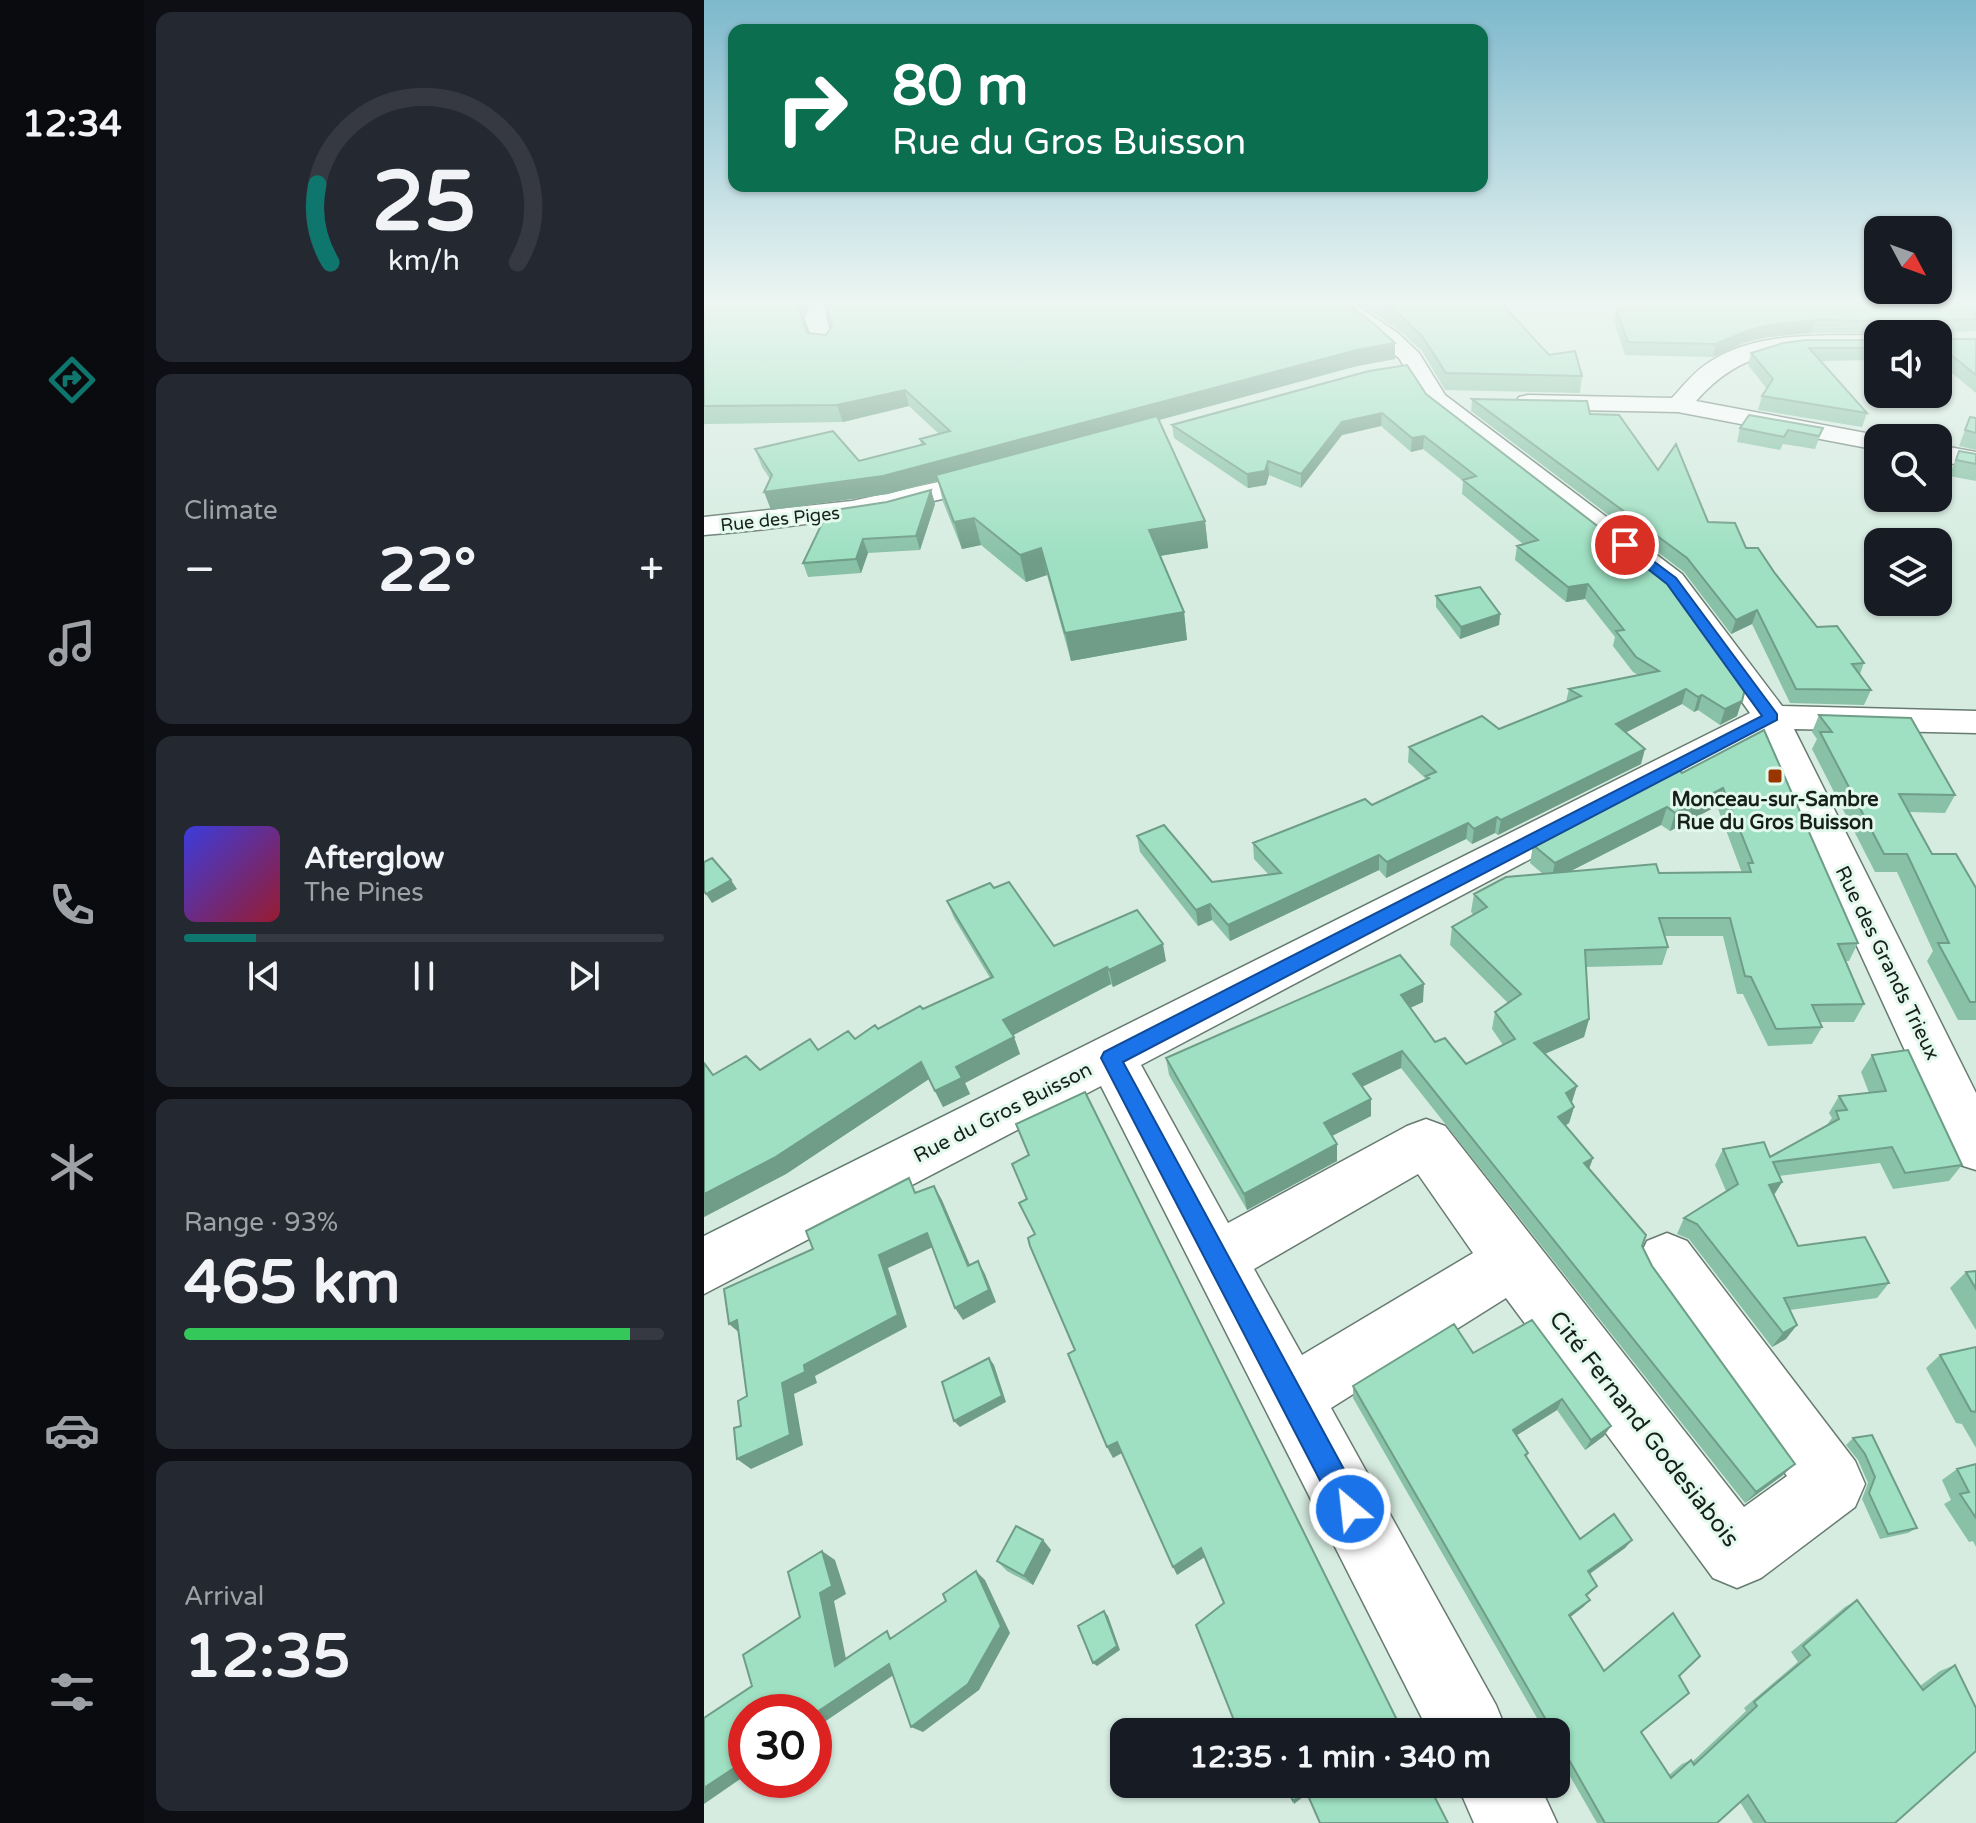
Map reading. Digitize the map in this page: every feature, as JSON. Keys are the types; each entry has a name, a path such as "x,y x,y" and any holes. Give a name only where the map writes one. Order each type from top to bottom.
{"street":[{"name":"Rue des Grands Trieux","path":"1427,389 1436,400 1671,581 1771,717 1795,774 1976,1147"},
{"path":"1678,405 1694,389"},
{"path":"1436,400 1678,405 1864,439"},
{"path":"1952,456 1976,460"},
{"name":"Rue des Piges","path":"704,526 773,522 891,505 1021,470"},
{"path":"1771,717 1976,722"},
{"name":"Rue du Gros Buisson","path":"704,1266 1771,717"},
{"path":"1111,1058 1462,1718"},
{"name":"Cité Fernand Godesiabois","path":"1217,1259 1426,1142 1737,1554 1832,1484 1667,1260"},
{"path":"1291,1397 1513,1261"},
{"path":"1504,1798 1517,1823"}],"building":[{"path":"704,389 1210,389 883,476 764,492 772,475 755,449 833,431 859,461 925,444 920,439 950,431 905,390 837,405 704,406"},
{"path":"1303,389 1423,389 1661,575 1745,689 1742,701 1725,709 1686,689 1616,724 1645,749 1501,820 1497,817 1474,829 1468,823 1387,862 1379,855 1228,925 1210,904 1196,910 1137,836 1164,825 1212,882 1281,873 1253,843 1365,799 1372,805 1429,778 1426,776 1436,772 1409,747 1482,716 1499,729 1581,696 1569,689 1659,671 1636,657 1616,631 1624,630 1588,584 1568,587 1517,546 1538,540 1463,480 1476,476 1424,436 1412,438 1382,413 1342,422 1301,474 1268,461 1265,471 1247,474 1172,425"},
{"path":"1766,389 1846,389 1867,413 1762,396"},
{"path":"1472,399 1587,401 1590,414 1619,415 1658,470 1676,444 1708,522 1735,523 1746,548 1758,548 1817,627 1837,626 1864,663 1852,664 1871,690 1796,689 1757,610 1736,620 1687,558"},
{"path":"1749,415 1823,428 1819,436 1788,430 1784,437 1740,428"},
{"path":"1157,416 1205,521 1149,530 1184,612 1065,633 1041,548 1020,555 974,518 954,522 936,475"},
{"path":"1970,417 1976,418 1976,433 1965,430"},
{"path":"1959,451 1976,454 1976,464 1956,460"},
{"path":"931,490 916,536 863,539 856,559 803,563 828,511 887,502"},
{"path":"1480,587 1500,614 1461,627 1436,596"},
{"path":"1819,715 1911,718 1955,795 1899,794 1932,854 1956,854 1976,888 1976,1002 1970,1002 1938,943 1949,943 1907,854 1884,854 1820,732 1832,732"},
{"path":"1764,730 1858,943 1838,944 1864,1004 1812,1005 1822,1027 1776,1029 1751,977 1745,976 1730,918 1659,918 1668,947 1585,950 1589,1019 1534,1043 1577,1086 1566,1093 1574,1107 1558,1117 1593,1158 1584,1163 1646,1235 1642,1246 1652,1266 1795,1464 1756,1492 1402,1051 1353,1074 1371,1099 1324,1123 1337,1144 1244,1194 1166,1058 1400,955 1424,984 1401,995 1435,1042 1445,1038 1466,1064 1515,1039 1495,1012 1521,994 1452,927 1487,907 1474,894 1506,877 1656,864 1659,873 1751,872 1748,863 1753,863 1723,788 1675,813 1667,807 1555,863 1533,845 1678,769 1682,773"},
{"path":"712,858 731,880 706,894 704,862"},
{"path":"1009,882 1054,946 1137,910 1163,944 1109,970 1107,967 1003,1020 1014,1037 956,1067 962,1078 935,1091 921,1062 774,1158 704,1194 704,1063 713,1075 746,1056 760,1070 810,1039 818,1050 848,1031 855,1039 875,1025 878,1029 920,1006 923,1009 993,977 947,901 990,883 994,888"},
{"path":"1908,1050 1962,1165 1905,1173 1892,1147 1773,1162 1782,1182 1769,1185 1798,1246 1865,1237 1889,1283 1784,1298 1797,1325 1783,1333 1697,1224 1684,1218 1738,1184 1723,1149 1764,1142 1770,1157 1839,1119 1836,1111 1847,1110 1839,1096 1886,1091 1872,1055"},
{"path":"1085,1092 1396,1718 1233,1718 1196,1625 1224,1603 1201,1548 1173,1567 1117,1442 1107,1447 1068,1354 1075,1350 1030,1246 1028,1238 1035,1234 1019,1203 1027,1199 1012,1164 1029,1155 1016,1124"},
{"path":"909,1178 915,1193 934,1186 968,1266 978,1261 989,1290 955,1308 927,1233 879,1255 898,1315 804,1365 805,1372 782,1383 790,1435 737,1459 734,1428 741,1426 738,1401 747,1396 737,1320 729,1324 724,1289 813,1249 806,1231"},
{"path":"1976,1271 1976,1289 1966,1272"},
{"path":"1532,1320 1611,1426 1591,1440 1562,1399 1513,1430 1528,1453 1525,1455 1580,1539 1614,1514 1632,1540 1588,1571 1597,1586 1586,1595 1590,1600 1569,1615 1604,1671 1673,1613 1700,1656 1679,1676 1689,1693 1641,1732 1671,1778 1691,1760 1694,1765 1757,1706 1754,1702 1810,1655 1803,1646 1857,1600 1923,1690 1955,1665 1976,1708 1976,1751 1895,1823 1766,1823 1748,1795 1717,1823 1605,1823 1570,1762 1570,1718 1545,1718 1353,1386 1454,1324 1473,1353"},
{"path":"1976,1347 1976,1412 1971,1411 1940,1355"},
{"path":"989,1358 1002,1396 954,1421 942,1382"},
{"path":"1872,1435 1917,1528 1888,1534 1869,1493 1875,1477 1865,1454 1853,1438"},
{"path":"1976,1464 1976,1518 1960,1494 1969,1492 1957,1469"},
{"path":"1016,1526 1043,1540 1024,1576 997,1561"},
{"path":"822,1551 832,1586 820,1593 835,1666 887,1631 890,1639 946,1601 943,1594 976,1571 1001,1626 968,1684 911,1727 889,1664 832,1702 832,1694 740,1694 752,1686 743,1655 800,1617 788,1572"},
{"path":"1104,1611 1117,1646 1093,1663 1078,1626"},
{"path":"728,1702 728,1772 704,1788 704,1718"},
{"path":"1309,1798 1435,1798 1448,1823 1320,1823"}],"place":[{"name":"Monceau-sur-Sambre Rue du Gros Buisson","path":"1775,776"}],"route":[{"path":"1350,1509 1111,1058 1771,717 1671,581 1625,545"}]}
